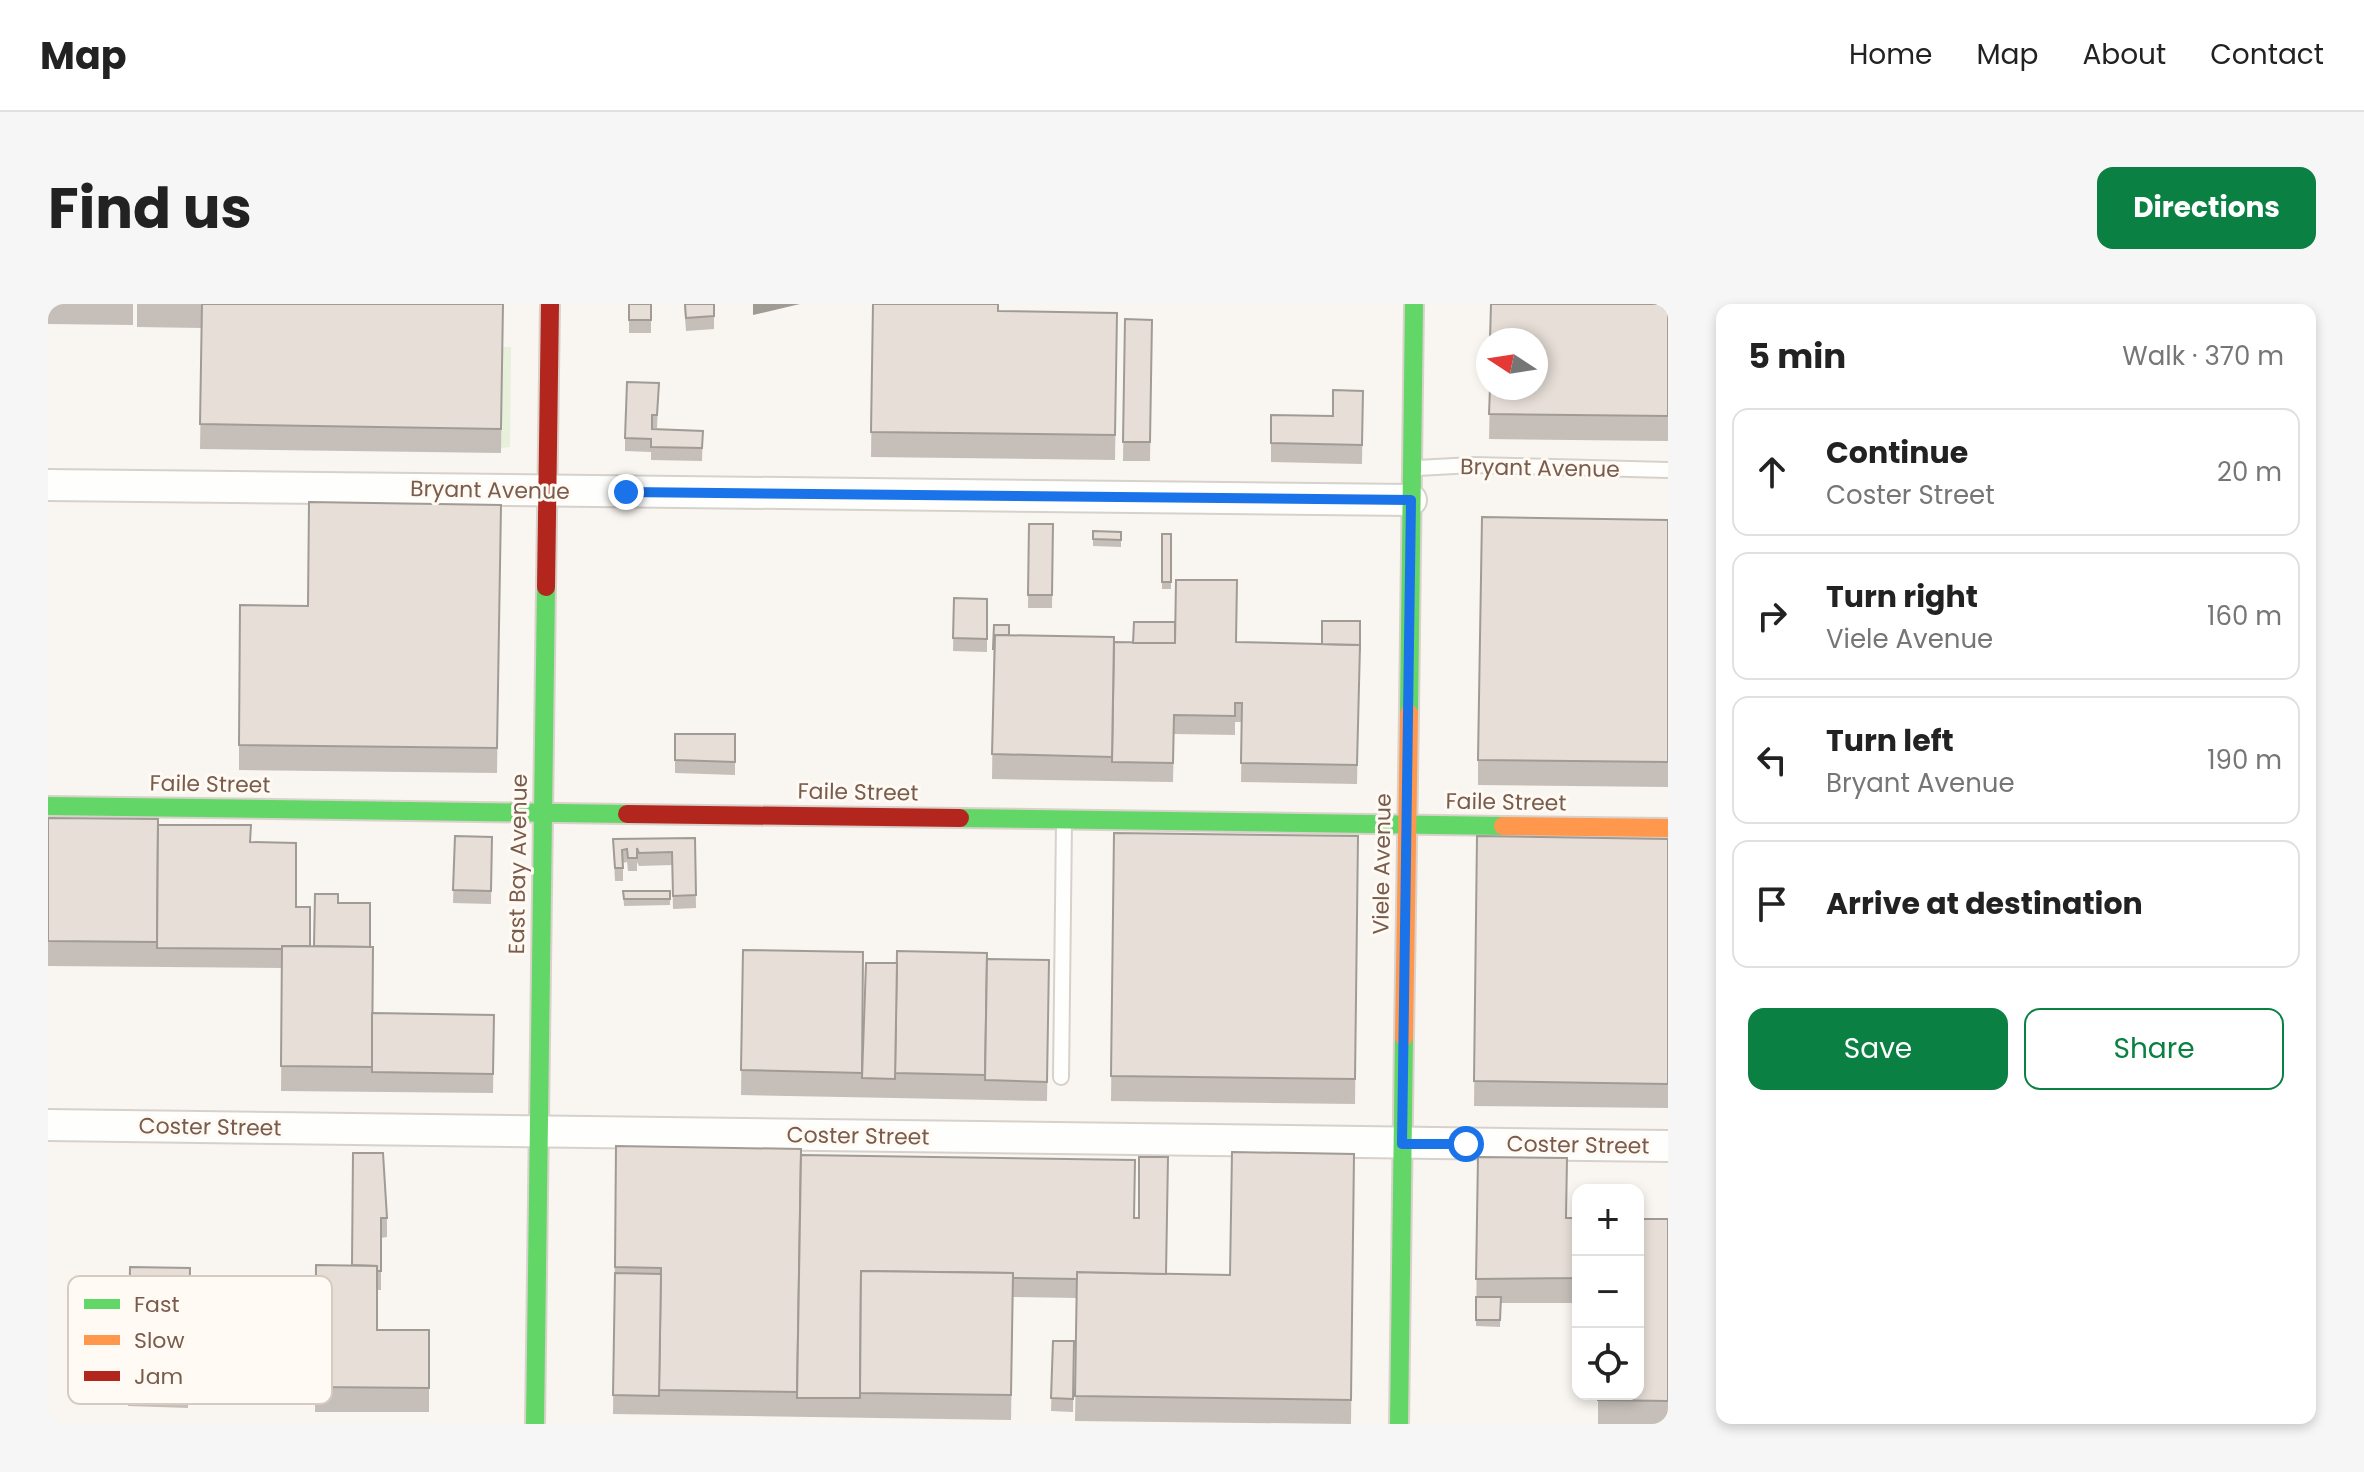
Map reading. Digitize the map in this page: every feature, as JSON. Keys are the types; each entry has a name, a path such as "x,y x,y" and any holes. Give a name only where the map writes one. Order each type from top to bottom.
{"street":[{"name":"East Bay Avenue","path":"535,1424 550,304"},
{"name":"Viele Avenue","path":"1399,1424 1414,304"},
{"name":"Bryant Avenue","path":"48,485 1411,500"},
{"name":"Faile Street","path":"48,806 1668,828"},
{"name":"Coster Street","path":"48,1125 1668,1146"}],"lane":[{"name":"Bryant Avenue","path":"1412,468 1473,465 1668,470"},
{"path":"1061,1077 1064,819"}],"green space":[{"path":"502,347 511,347 510,447 501,448"}],"building":[{"path":"202,304 503,304 501,429 200,424"},
{"path":"629,304 651,304 651,320 629,320"},
{"path":"685,304 714,304 714,316 686,318"},
{"path":"873,304 998,304 998,311 1117,313 1115,435 871,432"},
{"path":"1491,304 1668,304 1668,416 1489,414 1490,400 1548,400 1548,328 1490,328"},
{"path":"1125,319 1152,320 1150,442 1123,442"},
{"path":"627,382 659,383 657,415 652,415 652,429 703,431 702,448 651,447 651,439 625,438"},
{"path":"1333,390 1363,391 1362,445 1271,443 1271,415 1333,416"},
{"path":"309,502 501,505 497,748 239,745 240,605 308,606"},
{"path":"1482,517 1668,520 1668,762 1478,760"},
{"path":"1029,524 1053,524 1052,595 1028,595"},
{"path":"1093,531 1121,532 1121,540 1093,539"},
{"path":"1162,534 1171,534 1171,582 1162,582"},
{"path":"1176,580 1237,580 1236,642 1360,645 1357,765 1241,763 1242,703 1235,703 1235,716 1174,715 1173,763 1112,762 1114,642 1175,643"},
{"path":"954,598 987,599 987,639 953,638"},
{"path":"1322,621 1360,621 1360,645 1322,644"},
{"path":"1134,622 1175,622 1175,643 1133,643"},
{"path":"994,625 1009,625 1009,635 995,635 993,649"},
{"path":"995,635 1114,637 1112,757 992,754"},
{"path":"675,734 735,734 735,762 675,760"},
{"path":"48,818 158,819 157,942 48,941"},
{"path":"158,825 251,825 250,842 296,843 296,907 310,907 310,946 282,946 282,949 157,948"},
{"path":"1114,833 1358,836 1355,1079 1111,1076"},
{"path":"455,836 492,837 491,891 453,890"},
{"path":"1477,836 1668,839 1668,1084 1474,1081"},
{"path":"695,838 696,895 673,896 672,852 639,853 637,848 637,858 628,858 627,849 622,850 623,868 615,868 613,839"},
{"path":"623,891 670,891 670,899 624,899"},
{"path":"315,894 338,894 338,903 370,903 370,947 314,946"},
{"path":"282,946 373,947 372,1067 281,1066"},
{"path":"743,950 863,952 862,1073 741,1070"},
{"path":"897,951 987,953 985,1075 895,1073"},
{"path":"987,959 1049,960 1047,1082 985,1080"},
{"path":"866,963 897,963 895,1079 862,1078"},
{"path":"372,1013 494,1015 493,1074 372,1072"},
{"path":"616,1146 801,1149 797,1392 659,1390 661,1268 615,1267"},
{"path":"1232,1152 1354,1154 1351,1400 1075,1396 1077,1272 1230,1275"},
{"path":"353,1153 383,1153 387,1218 381,1218 381,1271 377,1271 377,1266 352,1265"},
{"path":"801,1155 1135,1160 1134,1218 1139,1218 1139,1157 1168,1157 1166,1274 1077,1272 1077,1279 1013,1278 1013,1273 861,1271 860,1398 797,1398"},
{"path":"1478,1157 1567,1158 1566,1218 1572,1218 1572,1278 1476,1279"},
{"path":"1644,1219 1668,1219 1668,1401 1598,1400 1644,1400"},
{"path":"316,1265 377,1266 377,1330 429,1330 429,1388 332,1387 332,1276 316,1276"},
{"path":"130,1267 190,1268 190,1276 130,1276"},
{"path":"861,1271 1013,1273 1011,1395 860,1393"},
{"path":"615,1273 661,1274 659,1396 613,1395"},
{"path":"1476,1297 1501,1297 1500,1320 1476,1320"},
{"path":"1053,1341 1074,1341 1073,1399 1051,1398"}],"traffic: fast":[{"path":"1409,713 1414,304"},
{"path":"535,1424 546,587"},
{"path":"48,806 627,814"},
{"path":"960,818 1503,826"},
{"path":"1399,1424 1404,1037"}],"traffic: slow":[{"path":"1404,1037 1409,713"},
{"path":"1503,826 1668,828"}],"traffic: jam":[{"path":"546,587 550,304"},
{"path":"627,814 960,818"}],"route":[{"path":"626,492 1411,500 1402,1144 1466,1144"}]}
